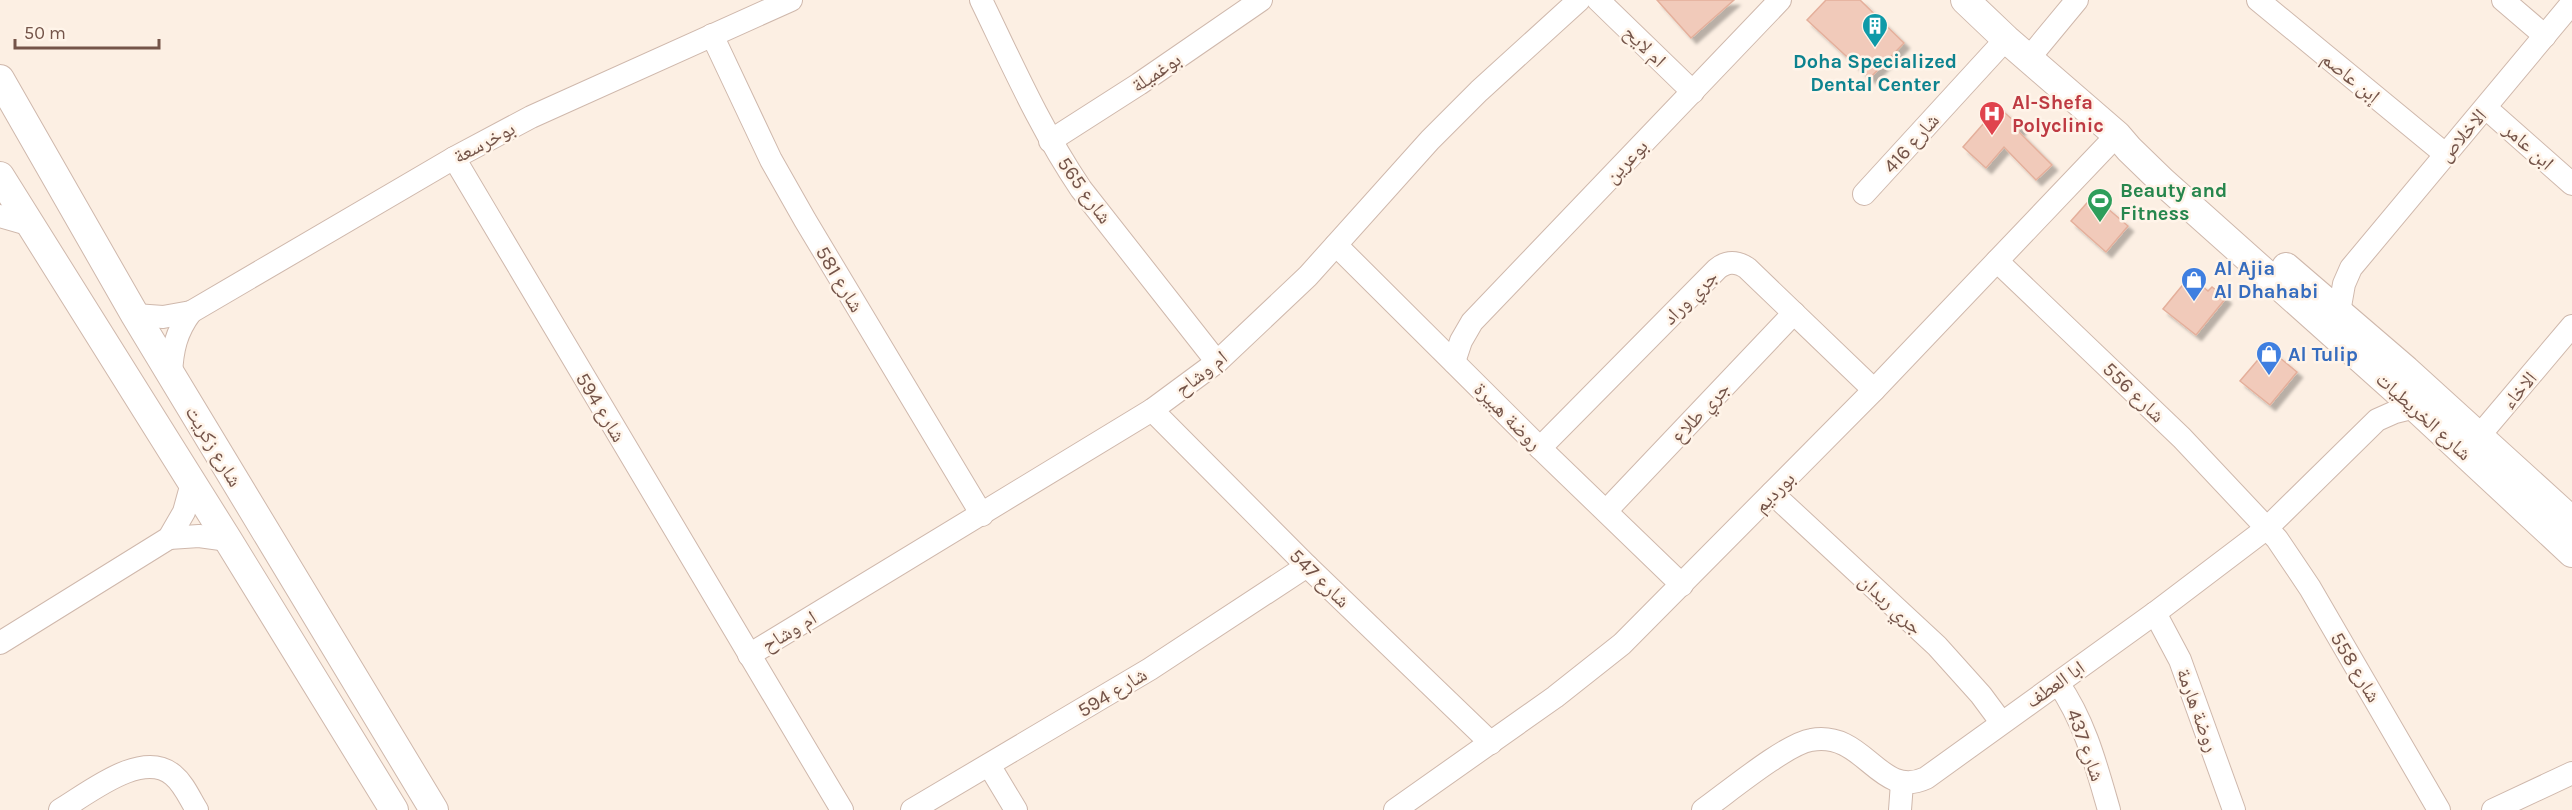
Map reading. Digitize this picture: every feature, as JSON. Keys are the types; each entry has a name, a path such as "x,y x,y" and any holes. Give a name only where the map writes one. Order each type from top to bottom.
{"street":[{"name":"بوخرسعة","path":"135,315 163,317 192,312 454,158 552,107 791,0"},
{"name":"شارع 565","path":"981,0 1050,141 1081,189 1217,362"},
{"name":"بوغميلة","path":"1050,141 1261,0"},
{"name":"ام وشاح","path":"749,655 1152,411 1217,362 1279,306 1430,140 1479,91 1579,0"},
{"name":"ام لايح","path":"1598,0 1693,92"},
{"name":"بوعرين","path":"1454,362 1461,341 1472,322 1780,0"},
{"name":"شارع الخريطيات","path":"1965,0 2006,39 2117,135 2172,172 2339,312 2396,376 2415,407 2538,488 2572,521"},
{"path":"2028,58 2077,0"},
{"name":"إبن عاصم","path":"2258,0 2445,154"},
{"path":"2502,0 2545,36"},
{"name":"الاخلاص","path":"2339,312 2343,284 2351,268 2572,3"},
{"name":"شارع 581","path":"712,35 761,139 805,220 982,515"},
{"name":"شارع 416","path":"1864,194 2006,39"},
{"name":"شارع زكريت","path":"0,79 135,315 434,810"},
{"name":"ابن عامر","path":"2486,108 2572,184"},
{"name":"شارع الخريطيات","path":"2117,135 2163,182 2396,376 2472,445 2572,553"},
{"name":"بورديم","path":"1395,810 1589,671 1622,644 1875,390 2117,135"},
{"name":"شارع 594","path":"454,158 842,810"},
{"name":"شارع زكريت","path":"0,176 394,810"},
{"path":"0,216 31,225"},
{"name":"روضة هبيرة","path":"1336,245 1540,448 1682,585"},
{"name":"شارع 556","path":"1997,261 2182,438 2267,528"},
{"name":"جري وراد","path":"1540,448 1722,265 1735,262 1747,268 1875,390"},
{"name":"الاخلاص","path":"2307,285 2331,279 2351,268"},
{"name":"بوخرسعة","path":"171,375 173,347 177,334 192,312"},
{"name":"جري طلاع","path":"1606,512 1794,313"},
{"name":"بوعرين","path":"1433,342 1472,322"},
{"name":"الاخاء","path":"2472,445 2572,327"},
{"path":"2377,420 2396,376"},
{"path":"2377,420 2415,407"},
{"name":"شارع 547","path":"1152,411 1307,566 1491,742"},
{"name":"ابا العطف","path":"1902,783 1926,778 2155,613 2267,528 2377,420"},
{"path":"169,538 184,512 192,483"},
{"path":"2538,488 2572,501"},
{"name":"جري ريدان","path":"1772,493 1936,646 1981,695 2001,722"},
{"name":"شارع 558","path":"2267,528 2289,555 2310,588 2439,810"},
{"path":"0,643 169,538 199,536 228,540"},
{"name":"شارع 594","path":"912,810 1150,669 1307,566"},
{"name":"روضة هارمة","path":"2155,613 2180,660 2234,810"},
{"name":"شارع 437","path":"2058,683 2085,730 2109,810"},
{"path":"1703,810 1788,750 1811,740 1836,740 1847,744 1884,774 1902,783 1900,810"},
{"path":"989,765 1016,810"},
{"path":"60,810 131,769 148,766 165,770 173,775 197,810"},
{"path":"2493,810 2572,773"}],"building":[{"path":"1657,0 1734,0 1691,38"},
{"path":"1826,0 1860,0 1904,43 1870,78 1807,20"},
{"name":"Al-Shefa Polyclinic","path":"1998,107 2021,127 2018,131 2052,165 2036,180 2004,147 1986,168 1963,147"},
{"name":"Beauty and Fitness","path":"2093,196 2128,226 2106,252 2071,221"},
{"name":"Al Ajia Al Dhahabi","path":"2190,276 2208,291 2212,287 2226,298 2196,335 2163,309"},
{"name":"Al Tulip","path":"2268,348 2297,372 2270,405 2240,381"}],"place":[{"name":"Doha Specialized Dental Center","path":"1875,49"},
{"name":"Al-Shefa Polyclinic","path":"1992,137"},
{"name":"Beauty and Fitness","path":"2100,224"},
{"name":"Al Ajia Al Dhahabi","path":"2194,303"},
{"name":"Al Tulip","path":"2269,377"}]}
